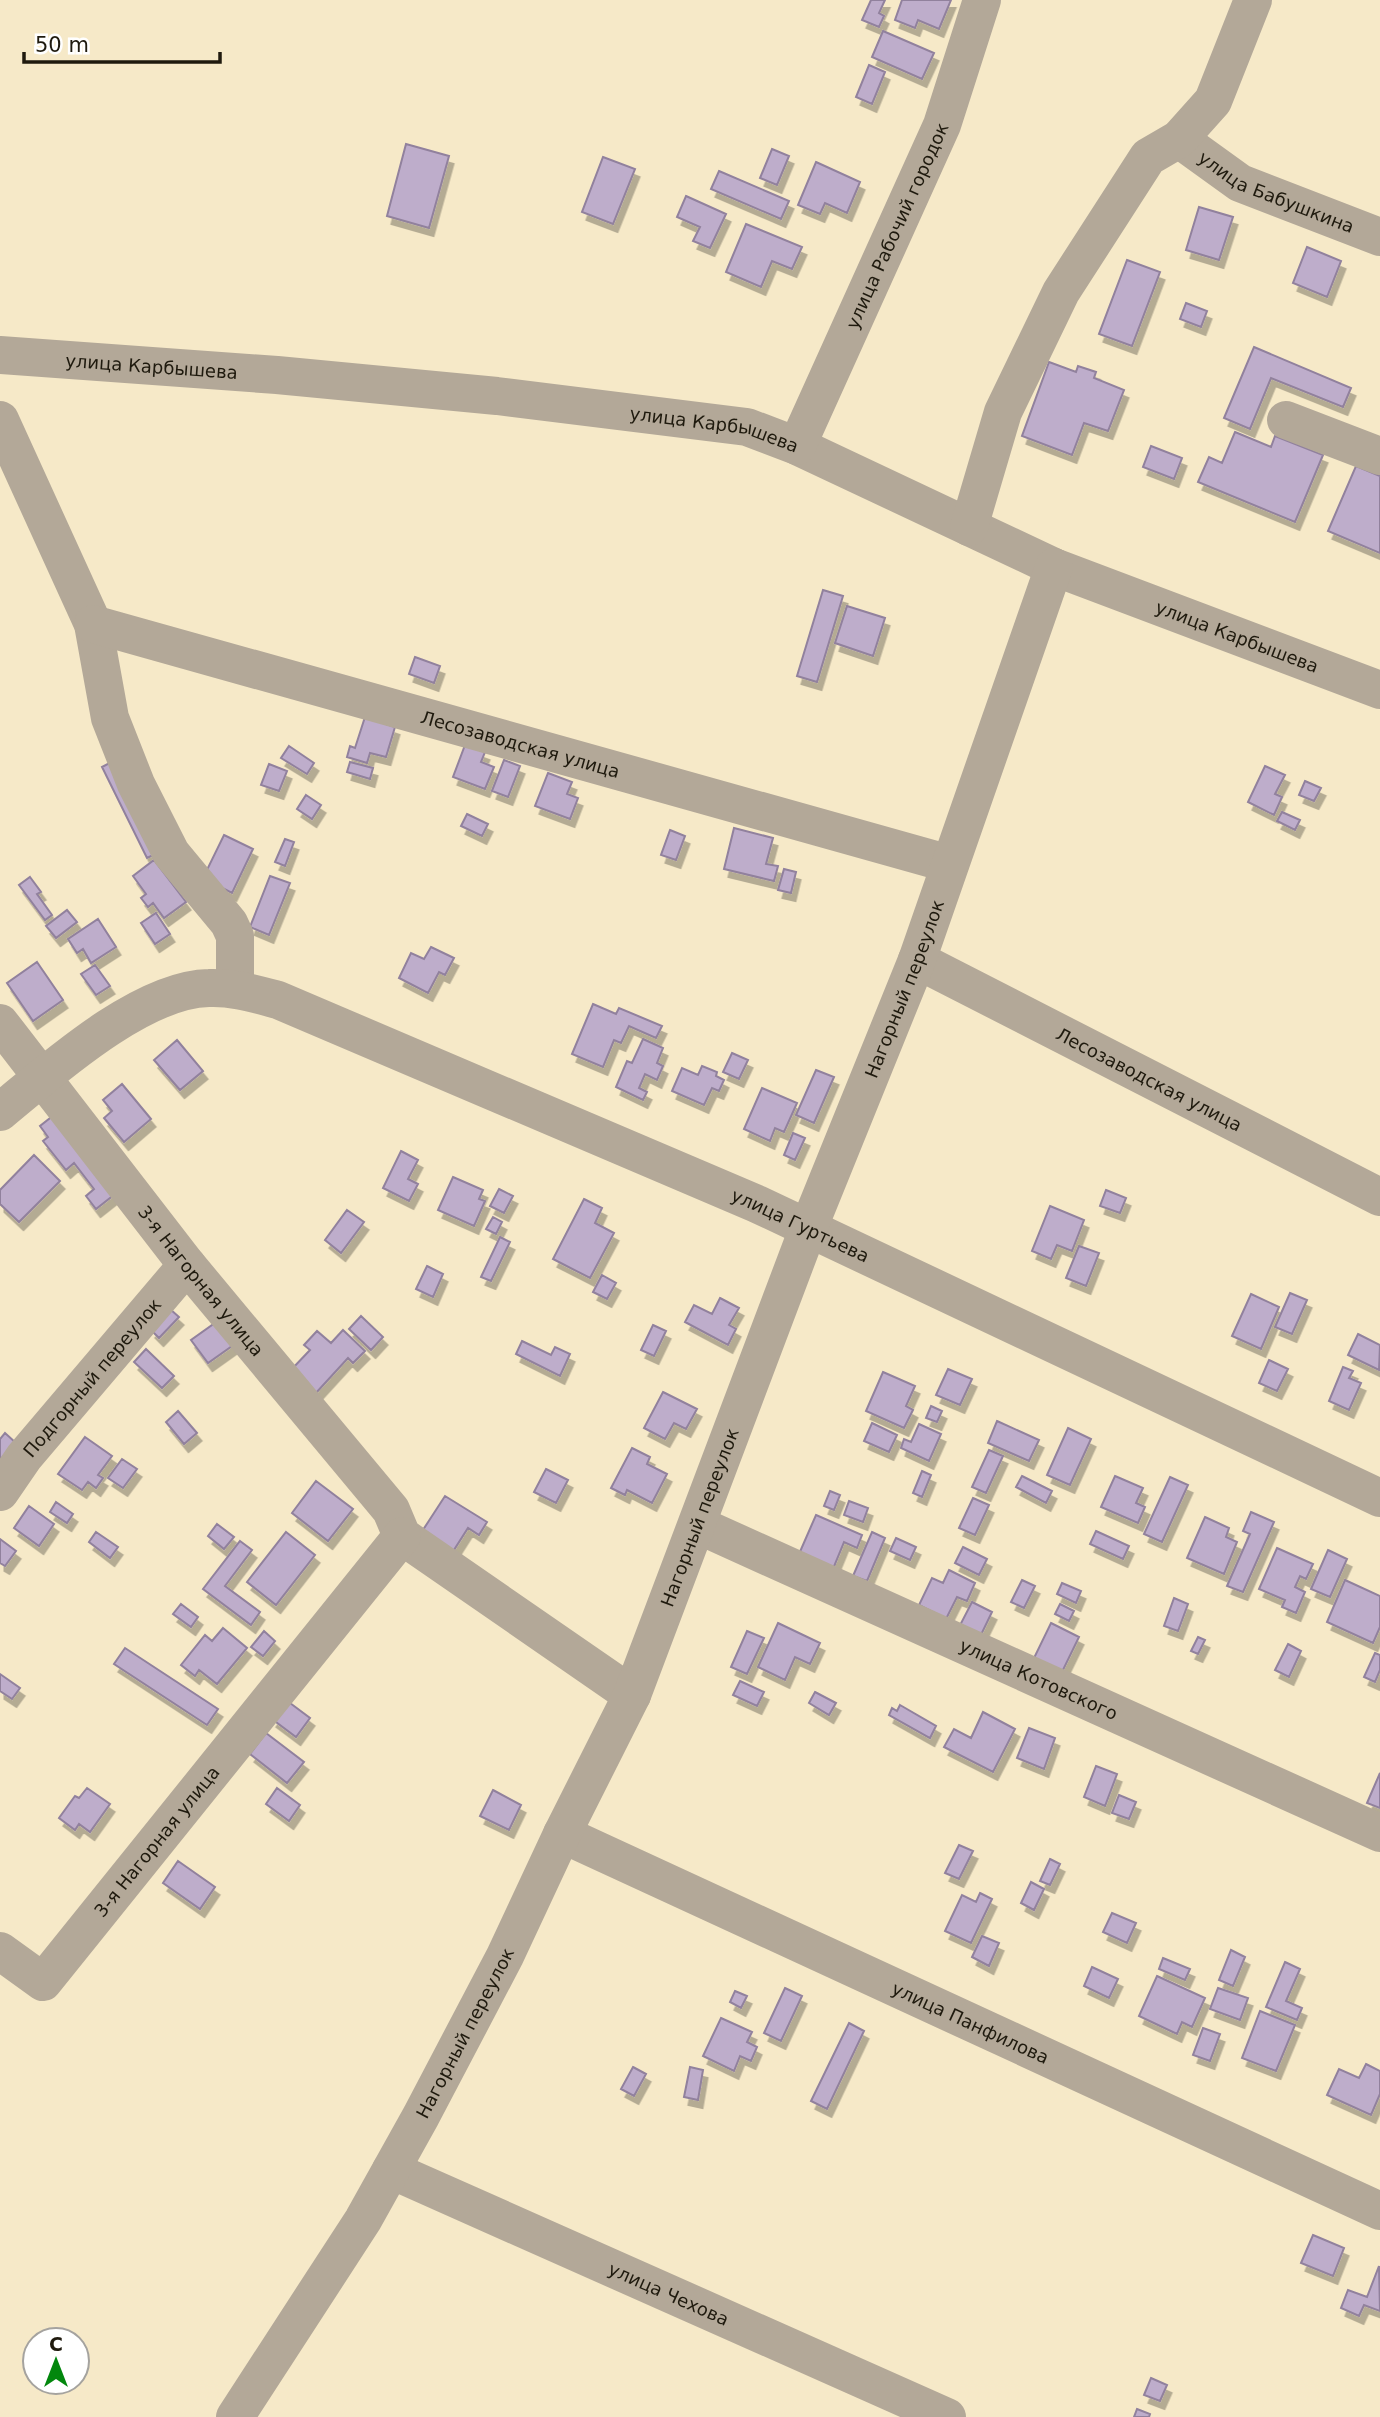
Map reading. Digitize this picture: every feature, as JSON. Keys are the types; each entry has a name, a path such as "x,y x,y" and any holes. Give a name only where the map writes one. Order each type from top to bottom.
{"street":[{"name":"улица Рабочий городок","path":"797,446 942,125 982,0"},
{"path":"969,527 1003,412 1061,292 1148,157 1179,139 1213,102 1253,0"},
{"name":"улица Бабушкина","path":"1179,139 1240,183 1380,237"},
{"name":"улица Карбышева","path":"0,355 277,375 511,398 747,427 797,446 1054,566 1380,691"},
{"path":"0,420 93,624 110,718 136,785 172,853 229,923 235,936 221,988 176,994 93,1036 0,1112"},
{"path":"1286,420 1380,456"},
{"name":"Нагорный переулок","path":"236,2417 320,2288 391,2170 489,1987 632,1695 808,1229 917,960 1054,566"},
{"name":"Лесозаводская улица","path":"93,624 950,864"},
{"name":"Лесозаводская улица","path":"917,960 1380,1197"},
{"name":"улица Гуртьева","path":"221,988 278,1000 757,1204 1380,1498"},
{"name":"3-я Нагорная улица","path":"0,1023 187,1265 391,1510 402,1536 632,1695"},
{"name":"Подгорный переулок","path":"0,1492 24,1457 187,1265"},
{"name":"улица Котовского","path":"698,1525 1380,1833"},
{"name":"3-я Нагорная улица","path":"0,1951 43,1982 402,1536"},
{"name":"улица Панфилова","path":"562,1834 1380,2211"},
{"name":"улица Чехова","path":"391,2170 947,2417"}],"building":[{"path":"871,0 885,0 879,13 884,16 879,27 862,20"},
{"path":"902,0 951,0 939,29 918,20 915,28 895,20"},
{"path":"883,31 934,53 922,79 872,57"},
{"path":"869,65 885,72 872,104 856,97"},
{"path":"406,144 449,156 429,228 387,216"},
{"path":"772,149 789,156 777,185 760,178"},
{"path":"603,157 635,169 613,224 582,212"},
{"path":"816,162 860,182 847,213 825,203 820,214 798,205"},
{"path":"719,171 789,201 781,219 711,189"},
{"path":"686,196 726,214 710,248 693,241 700,227 677,217"},
{"path":"1199,207 1233,217 1219,260 1186,250"},
{"path":"746,224 802,247 792,269 772,261 761,287 726,272"},
{"path":"1307,247 1341,261 1327,297 1293,283"},
{"path":"1127,260 1160,272 1132,346 1099,334"},
{"path":"1186,303 1207,311 1201,327 1180,319"},
{"path":"1254,347 1351,388 1343,407 1271,378 1250,429 1224,418"},
{"path":"1049,362 1076,372 1078,366 1096,372 1094,378 1124,390 1108,431 1084,423 1072,455 1022,436"},
{"path":"1235,432 1271,447 1275,436 1323,455 1295,522 1198,482 1209,457 1222,463"},
{"path":"1151,446 1182,458 1174,479 1143,467"},
{"path":"1356,466 1380,476 1380,553 1328,531"},
{"path":"823,590 843,596 817,682 797,676"},
{"path":"847,606 885,618 873,656 835,643"},
{"path":"415,657 440,666 434,683 409,674"},
{"path":"365,717 395,727 386,757 370,753 367,763 347,757 350,746 355,748"},
{"path":"465,745 485,752 481,762 494,767 485,789 453,777"},
{"path":"289,746 314,763 307,774 281,758"},
{"path":"117,759 162,851 147,858 102,767"},
{"path":"504,760 520,766 508,797 492,791"},
{"path":"350,762 373,768 370,779 347,772"},
{"path":"269,764 287,771 279,791 261,785"},
{"path":"1265,766 1285,775 1275,794 1282,797 1274,815 1248,802"},
{"path":"548,773 572,782 567,794 578,798 570,819 535,806"},
{"path":"1305,781 1321,788 1314,801 1299,795"},
{"path":"306,795 321,805 312,819 297,809"},
{"path":"1282,812 1300,820 1295,830 1277,821"},
{"path":"467,814 488,824 482,836 461,826"},
{"path":"734,828 773,838 766,864 778,866 774,881 724,869"},
{"path":"670,830 685,836 676,860 661,855"},
{"path":"224,835 253,849 232,893 203,878"},
{"path":"285,839 294,842 285,866 275,862"},
{"path":"154,860 186,902 164,918 153,903 148,907 141,898 146,894 133,876"},
{"path":"784,869 796,872 791,893 778,890"},
{"path":"270,876 290,883 269,935 250,927"},
{"path":"30,877 41,892 37,894 52,915 45,920 19,885"},
{"path":"67,910 77,922 56,938 46,926"},
{"path":"156,913 170,934 155,944 141,923"},
{"path":"98,919 116,947 91,963 83,949 77,953 68,939"},
{"path":"431,947 454,958 445,975 439,972 428,993 399,978 411,953 424,959"},
{"path":"37,962 63,1000 33,1021 7,983"},
{"path":"95,965 110,986 96,995 81,974"},
{"path":"593,1004 616,1014 619,1008 662,1026 656,1038 629,1026 621,1043 614,1040 603,1067 572,1054"},
{"path":"643,1039 663,1048 657,1063 663,1066 657,1080 645,1074 639,1088 647,1092 643,1100 616,1087 627,1061 632,1063"},
{"path":"177,1040 203,1071 180,1090 154,1060"},
{"path":"732,1053 748,1060 739,1079 723,1072"},
{"path":"702,1066 717,1072 716,1076 724,1080 719,1091 712,1088 704,1105 672,1091 682,1068 698,1075"},
{"path":"816,1070 834,1077 814,1123 796,1115"},
{"path":"122,1084 151,1119 124,1142 104,1118 112,1111 103,1100"},
{"path":"762,1088 797,1103 784,1132 775,1128 770,1141 744,1129"},
{"path":"54,1115 115,1194 96,1209 86,1196 94,1189 74,1163 66,1170 43,1141 48,1137 40,1126"},
{"path":"793,1133 805,1138 795,1160 784,1155"},
{"path":"401,1151 418,1160 408,1179 418,1184 409,1201 383,1188"},
{"path":"34,1155 60,1181 19,1222 0,1204 0,1190"},
{"path":"453,1177 483,1190 479,1199 485,1201 474,1226 438,1210"},
{"path":"499,1189 513,1196 504,1213 490,1206"},
{"path":"1106,1190 1126,1198 1120,1213 1100,1206"},
{"path":"584,1199 602,1208 595,1223 614,1233 590,1278 553,1259"},
{"path":"1050,1206 1084,1220 1072,1251 1057,1245 1051,1259 1032,1251"},
{"path":"347,1210 364,1222 341,1253 325,1240"},
{"path":"493,1217 502,1222 496,1234 486,1229"},
{"path":"500,1237 510,1242 491,1281 481,1277"},
{"path":"1079,1246 1099,1253 1086,1286 1066,1278"},
{"path":"427,1266 443,1274 433,1297 416,1289"},
{"path":"602,1275 616,1283 607,1299 593,1292"},
{"path":"1290,1293 1307,1300 1292,1334 1275,1327"},
{"path":"1251,1294 1279,1307 1261,1349 1232,1336"},
{"path":"720,1298 739,1308 729,1325 736,1329 728,1345 685,1322 694,1305 712,1314"},
{"path":"170,1309 179,1317 159,1338 151,1330"},
{"path":"361,1316 383,1337 371,1350 349,1329"},
{"path":"215,1323 232,1346 208,1363 191,1340"},
{"path":"653,1325 666,1331 654,1356 641,1350"},
{"path":"343,1330 365,1351 353,1363 348,1358 315,1394 290,1371 310,1350 304,1345 317,1331 331,1343"},
{"path":"1358,1334 1380,1345 1379,1370 1348,1355"},
{"path":"522,1341 551,1355 555,1347 570,1354 560,1376 516,1354"},
{"path":"146,1349 174,1376 162,1388 134,1362"},
{"path":"1269,1360 1288,1369 1277,1391 1259,1383"},
{"path":"1343,1367 1353,1371 1349,1378 1361,1383 1349,1410 1329,1401"},
{"path":"948,1369 972,1379 960,1405 936,1395"},
{"path":"883,1372 915,1386 906,1406 913,1410 904,1428 866,1411"},
{"path":"663,1392 697,1409 686,1429 674,1423 665,1439 644,1428"},
{"path":"931,1406 942,1411 937,1422 926,1418"},
{"path":"178,1411 197,1433 184,1444 166,1422"},
{"path":"997,1421 1039,1440 1029,1461 988,1443"},
{"path":"872,1423 897,1435 889,1452 864,1441"},
{"path":"919,1424 941,1434 929,1461 901,1448 904,1439 911,1442"},
{"path":"1068,1428 1091,1439 1070,1485 1047,1475"},
{"path":"5,1433 16,1443 0,1460 0,1439"},
{"path":"85,1437 112,1456 98,1475 103,1478 96,1488 88,1482 82,1490 58,1474"},
{"path":"632,1448 650,1457 647,1464 667,1474 652,1503 627,1490 625,1495 611,1488"},
{"path":"989,1450 1003,1456 986,1493 972,1487"},
{"path":"122,1459 137,1469 123,1488 108,1478"},
{"path":"546,1469 568,1480 556,1503 534,1492"},
{"path":"922,1471 931,1475 922,1497 913,1493"},
{"path":"1022,1476 1052,1491 1046,1503 1016,1487"},
{"path":"1115,1476 1143,1488 1136,1503 1145,1507 1138,1523 1101,1507"},
{"path":"1170,1477 1188,1485 1162,1542 1144,1534"},
{"path":"316,1481 353,1509 328,1541 292,1513"},
{"path":"830,1491 840,1495 834,1510 824,1506"},
{"path":"445,1496 487,1522 479,1535 468,1528 452,1553 421,1533"},
{"path":"973,1498 989,1505 975,1535 959,1528"},
{"path":"849,1501 868,1508 863,1522 844,1515"},
{"path":"56,1502 73,1514 67,1523 50,1512"},
{"path":"29,1506 54,1524 39,1546 14,1528"},
{"path":"1251,1512 1274,1522 1243,1592 1227,1586 1250,1534 1243,1531"},
{"path":"816,1515 862,1535 857,1548 844,1542 833,1569 799,1554"},
{"path":"1205,1517 1229,1528 1226,1537 1237,1542 1224,1574 1187,1558"},
{"path":"217,1524 234,1537 224,1549 208,1536"},
{"path":"1096,1531 1129,1546 1123,1559 1090,1544"},
{"path":"96,1532 118,1547 110,1558 89,1542"},
{"path":"286,1532 315,1555 276,1605 247,1582"},
{"path":"872,1532 885,1538 867,1581 853,1576"},
{"path":"896,1538 916,1547 910,1560 890,1551"},
{"path":"0,1539 16,1551 5,1566 0,1563"},
{"path":"240,1541 252,1550 225,1586 260,1612 251,1625 203,1589"},
{"path":"963,1547 987,1559 979,1575 955,1563"},
{"path":"1277,1548 1313,1564 1306,1579 1300,1576 1295,1587 1305,1592 1296,1613 1282,1607 1285,1600 1259,1589"},
{"path":"1328,1550 1347,1559 1330,1597 1311,1589"},
{"path":"949,1570 975,1583 967,1601 957,1597 946,1619 919,1605 932,1578 943,1583"},
{"path":"1022,1580 1035,1586 1024,1608 1011,1602"},
{"path":"1345,1580 1380,1596 1380,1627 1373,1643 1327,1622"},
{"path":"1062,1583 1081,1591 1076,1603 1057,1594"},
{"path":"1174,1598 1188,1604 1178,1631 1164,1626"},
{"path":"972,1602 992,1612 977,1643 956,1633"},
{"path":"181,1604 198,1617 191,1627 173,1614"},
{"path":"1060,1604 1074,1611 1069,1621 1055,1614"},
{"path":"778,1623 820,1643 810,1664 795,1657 785,1680 758,1667"},
{"path":"1051,1623 1079,1637 1062,1672 1034,1658"},
{"path":"223,1628 247,1648 217,1684 199,1670 195,1676 181,1665 205,1635 212,1641"},
{"path":"264,1631 275,1641 263,1656 251,1647"},
{"path":"747,1631 764,1638 747,1674 731,1667"},
{"path":"1198,1637 1205,1640 1198,1654 1191,1651"},
{"path":"1288,1644 1301,1651 1289,1677 1275,1670"},
{"path":"125,1648 218,1709 207,1725 114,1664"},
{"path":"1375,1653 1380,1655 1380,1670 1375,1682 1364,1677"},
{"path":"0,1674 20,1688 12,1699 0,1691"},
{"path":"740,1681 764,1692 757,1706 733,1695"},
{"path":"815,1692 836,1703 829,1715 809,1703"},
{"path":"286,1700 310,1718 296,1737 272,1719"},
{"path":"900,1705 936,1726 930,1738 889,1715 892,1708 897,1711"},
{"path":"983,1712 1015,1729 993,1772 944,1747 954,1729 971,1738"},
{"path":"1029,1728 1055,1738 1044,1769 1017,1758"},
{"path":"266,1733 304,1762 287,1783 250,1754"},
{"path":"1096,1766 1117,1774 1105,1806 1084,1797"},
{"path":"1380,1773 1380,1808 1367,1803"},
{"path":"87,1788 110,1804 90,1832 79,1824 75,1830 59,1818 75,1796 79,1798"},
{"path":"277,1788 300,1805 289,1821 266,1804"},
{"path":"493,1790 521,1805 509,1830 480,1816"},
{"path":"1119,1795 1136,1802 1129,1819 1112,1813"},
{"path":"959,1845 973,1851 959,1879 945,1873"},
{"path":"1050,1859 1060,1864 1050,1885 1040,1881"},
{"path":"178,1861 215,1887 200,1909 163,1883"},
{"path":"1031,1882 1044,1889 1034,1910 1021,1903"},
{"path":"980,1893 992,1899 971,1943 945,1931 962,1895 976,1902"},
{"path":"1112,1913 1136,1923 1127,1943 1103,1932"},
{"path":"982,1936 999,1943 989,1966 972,1957"},
{"path":"1231,1950 1245,1957 1233,1986 1219,1980"},
{"path":"1163,1958 1190,1969 1185,1980 1159,1969"},
{"path":"1285,1962 1300,1969 1286,2001 1302,2008 1297,2020 1266,2007"},
{"path":"1092,1967 1118,1979 1109,1998 1084,1986"},
{"path":"1157,1976 1205,1998 1192,2027 1182,2022 1177,2034 1139,2016"},
{"path":"785,1988 802,1996 781,2041 764,2033"},
{"path":"1218,1988 1248,1998 1240,2020 1210,2009"},
{"path":"735,1991 747,1996 741,2008 730,2002"},
{"path":"1260,2011 1295,2025 1276,2071 1242,2058"},
{"path":"721,2018 752,2032 747,2042 757,2047 751,2061 740,2056 734,2071 703,2056"},
{"path":"849,2023 864,2031 827,2109 811,2101"},
{"path":"1203,2028 1220,2034 1210,2061 1193,2055"},
{"path":"1366,2064 1380,2071 1380,2094 1371,2115 1327,2095 1339,2069 1359,2078"},
{"path":"633,2067 646,2074 634,2096 621,2089"},
{"path":"690,2067 703,2070 698,2100 684,2097"},
{"path":"1313,2235 1344,2248 1333,2276 1301,2263"},
{"path":"1379,2266 1380,2311 1364,2305 1359,2316 1341,2308 1348,2290 1367,2297"},
{"path":"1151,2378 1167,2385 1160,2401 1144,2395"},
{"path":"1137,2409 1150,2414 1149,2417 1134,2417"}]}
